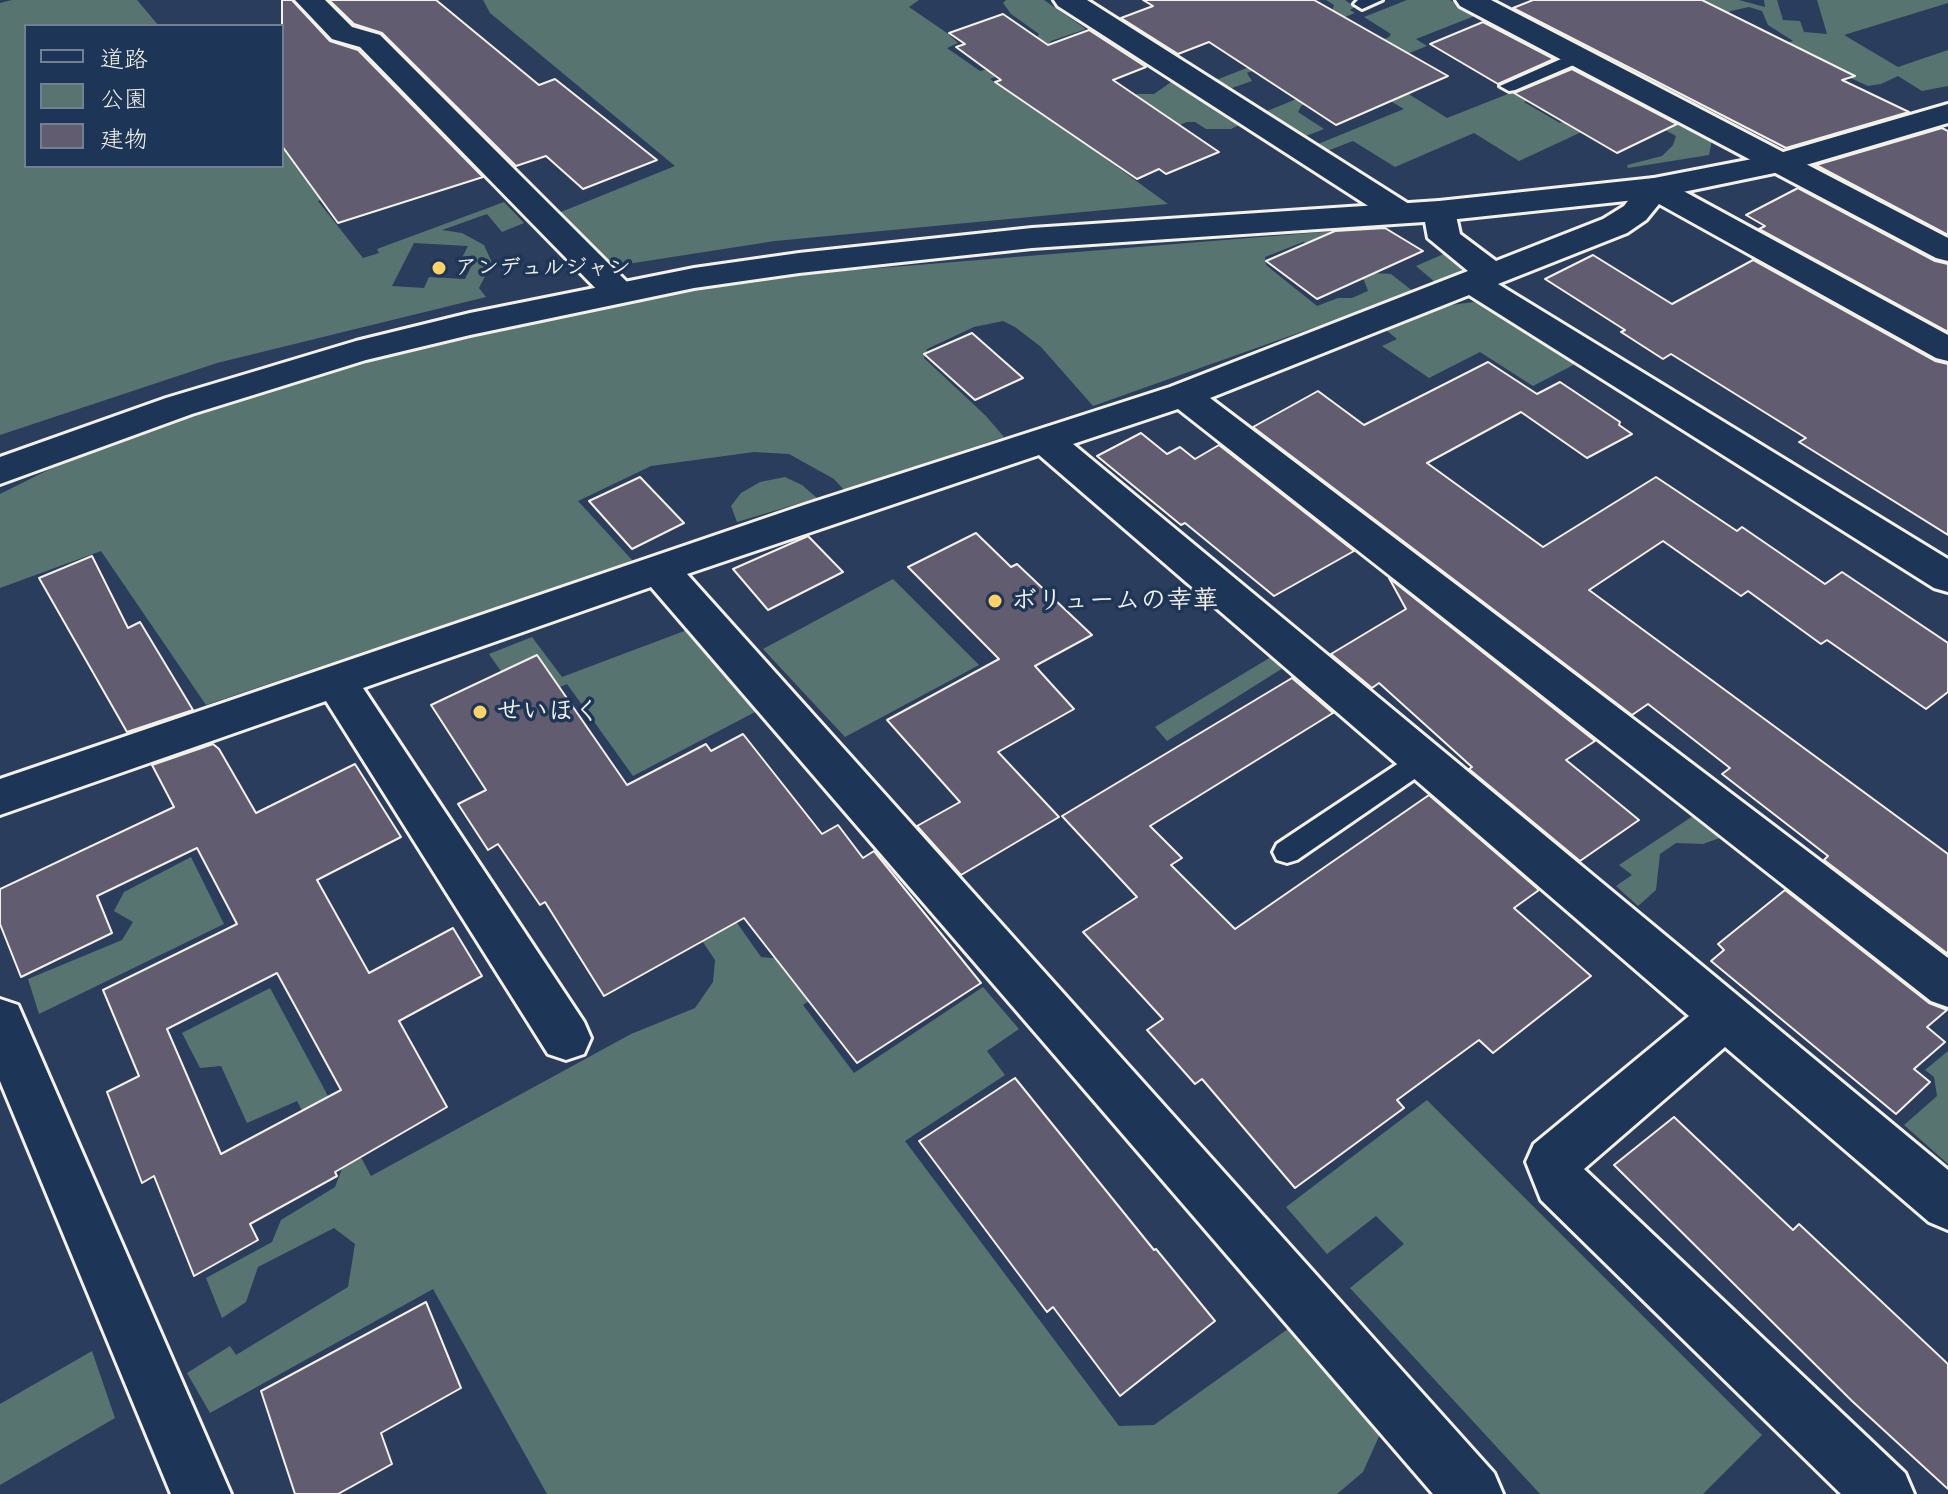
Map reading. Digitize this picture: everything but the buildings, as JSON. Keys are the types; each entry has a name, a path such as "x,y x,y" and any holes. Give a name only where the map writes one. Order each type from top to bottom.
{"street":[{"path":"309,0 342,33 370,41 619,293"},
{"path":"1068,0 1401,213"},
{"path":"1470,0 1948,251"},
{"path":"0,471 284,372 470,324 619,293 799,263 902,251 1032,238 1439,211 1654,188 1778,163 1948,113"},
{"path":"0,797 659,569 1183,395 1615,226 1635,213 1654,188"},
{"path":"1654,188 1948,350"},
{"path":"1439,211 1444,238 1482,278 1948,578"},
{"path":"1183,395 1948,986"},
{"path":"1046,441 1948,1204"},
{"path":"659,569 1456,1490"},
{"path":"336,681 566,1038"},
{"path":"1725,1016 1553,1162 1560,1182 1884,1494"},
{"path":"0,1021 201,1494"}],"lane":[{"path":"1509,86 1577,57"},
{"path":"1287,852 1423,760"}],"green space":[{"path":"12,0 137,0 157,24 24,24 24,168 284,168 284,148 308,142 351,187 318,201 363,258 379,253 377,249 504,202 524,223 502,232 487,214 442,230 462,233 484,245 492,263 479,288 486,297 217,363 0,435 0,3","holes":["414,243 468,246 460,262 473,263 465,279 429,277 424,288 392,286"]},
{"path":"483,0 919,0 909,7 947,33 958,43 947,48 980,71 1007,65 1035,42 1039,34 1011,14 1003,3 1006,0 1044,0 1086,29 1051,41 1034,61 990,79 1048,119 1131,94 1154,94 1174,80 1241,124 1231,129 1206,129 1195,122 1187,122 1102,156 1168,204 775,241 621,265 604,261 556,214 675,166 490,13"},
{"path":"1326,0 1345,0 1355,7 1350,10 1355,13 1307,32 1307,36 1341,56 1389,37 1391,34 1364,17 1407,0 1450,0 1477,15 1416,39 1427,46 1369,69 1447,118 1566,71 1589,73 1524,102 1560,123 1596,107 1614,117 1519,161 1474,133 1395,167 1353,141 1327,151 1318,144 1404,109 1358,82 1301,106 1298,112 1324,129 1306,136 1267,111 1353,76 1310,49 1247,73 1252,81 1232,88 1216,80 1303,46 1280,31 1332,11 1334,5"},
{"path":"1688,0 1739,0 1765,7 1764,0 1777,0 1783,20 1800,21 1804,32 1827,34 1817,0 1948,0 1948,3 1844,35 1898,67 1948,50 1948,86 1922,91 1898,76 1868,86 1777,45 1793,41 1768,25 1762,11 1749,7 1731,11 1685,31"},
{"path":"1644,105 1712,140 1709,155 1628,168 1627,165 1662,156 1673,145 1676,136 1629,111"},
{"path":"1796,191 1816,195 1944,262 1883,301 1789,249 1795,245"},
{"path":"1372,228 1380,230 1373,273 1391,274 1414,292 1093,406 1041,347 1015,327 1003,321 974,327 927,349 924,358 1004,437 844,490 834,479 789,454 754,452 651,466 578,501 633,561 206,705 101,551 0,588 0,494 60,464 252,393 417,347 583,307 757,278","holes":["1303,242 1316,245 1364,280 1368,291 1317,306 1266,265 1265,257"]},
{"path":"1446,253 1462,264 1461,271 1454,276 1436,283 1416,266"},
{"path":"1473,302 1491,306 1579,362 1533,386 1480,352 1429,378 1382,346 1397,339 1386,330 1444,306"},
{"path":"785,477 802,485 817,498 737,522 731,506 741,493 760,482"},
{"path":"893,579 979,665 845,737 763,649"},
{"path":"687,630 757,711 633,776 567,684 523,703 489,654 532,637 562,677"},
{"path":"1271,657 1283,668 1167,741 1155,727"},
{"path":"1696,814 1725,836 1703,844 1676,843 1660,854 1656,890 1638,906 1616,886 1632,875 1619,865"},
{"path":"191,857 224,924 39,1014 28,979 122,940 133,922 114,911 124,892"},
{"path":"728,910 761,957 784,959 879,954 803,1005 854,1073 983,987 1019,1029 987,1051 1005,1075 905,1141 1119,1426 1154,1425 1292,1326 1380,1434 1363,1472 1337,1494 547,1494 433,1289 210,1413 187,1373 230,1346 236,1355 348,1287 355,1244 334,1228 258,1267 246,1302 222,1318 206,1278 272,1242 281,1220 335,1187 345,1161 307,1120 297,1101 247,1123 221,1066 200,1068 182,1033 270,988 371,1176 631,1034 695,1008 713,982 715,960 694,929"},
{"path":"1948,1051 1948,1164 1904,1125 1937,1096 1934,1077 1925,1070"},
{"path":"1427,1100 1762,1435 1703,1494 1540,1494 1350,1288 1404,1244 1376,1216 1327,1254 1286,1207"},
{"path":"92,1351 115,1418 0,1485 0,1404"}],"place":[{"name":"アンデュルジャン","path":"439,268"},
{"name":"ボリュームの幸華","path":"995,601"},
{"name":"せいほく","path":"480,712"}]}
